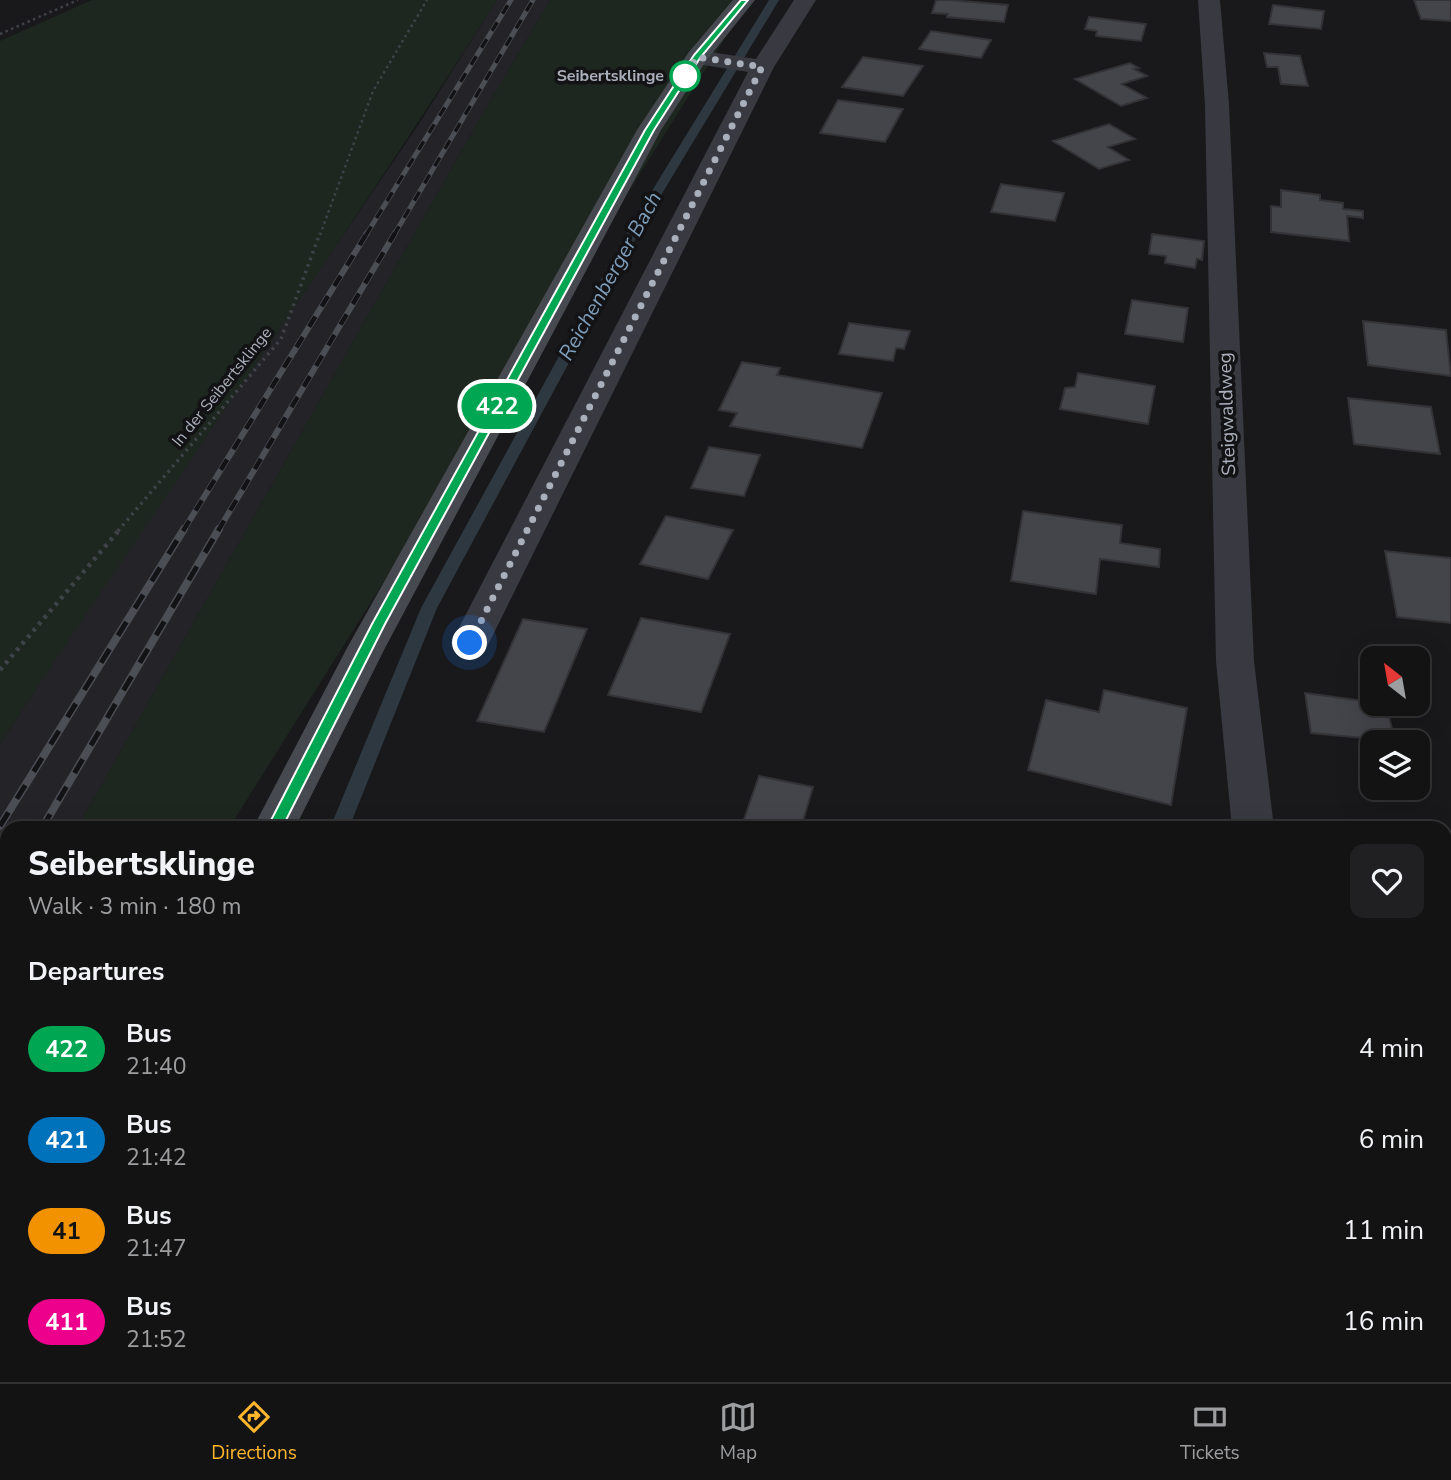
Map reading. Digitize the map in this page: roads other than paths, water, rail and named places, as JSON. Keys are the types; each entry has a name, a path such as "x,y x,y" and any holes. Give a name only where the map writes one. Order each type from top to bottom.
{"main road":[{"path":"278,821 353,672 649,130 706,58 744,0"}],"street":[{"path":"470,643 756,66 805,0"},
{"name":"Steigwaldweg","path":"1209,0 1217,105 1235,661 1252,821"},
{"path":"706,58 756,66"}],"waterway":[{"name":"Reichenberger Bach","path":"342,821 429,608 637,225 774,0"}],"railway":[{"path":"366,235 511,0"},
{"path":"394,235 533,0"},
{"path":"183,531 367,233"},
{"path":"218,531 395,233"},
{"path":"3,821 184,529"},
{"path":"46,821 219,529"}],"place":[{"name":"Seibertsklinge","path":"685,76"}]}
